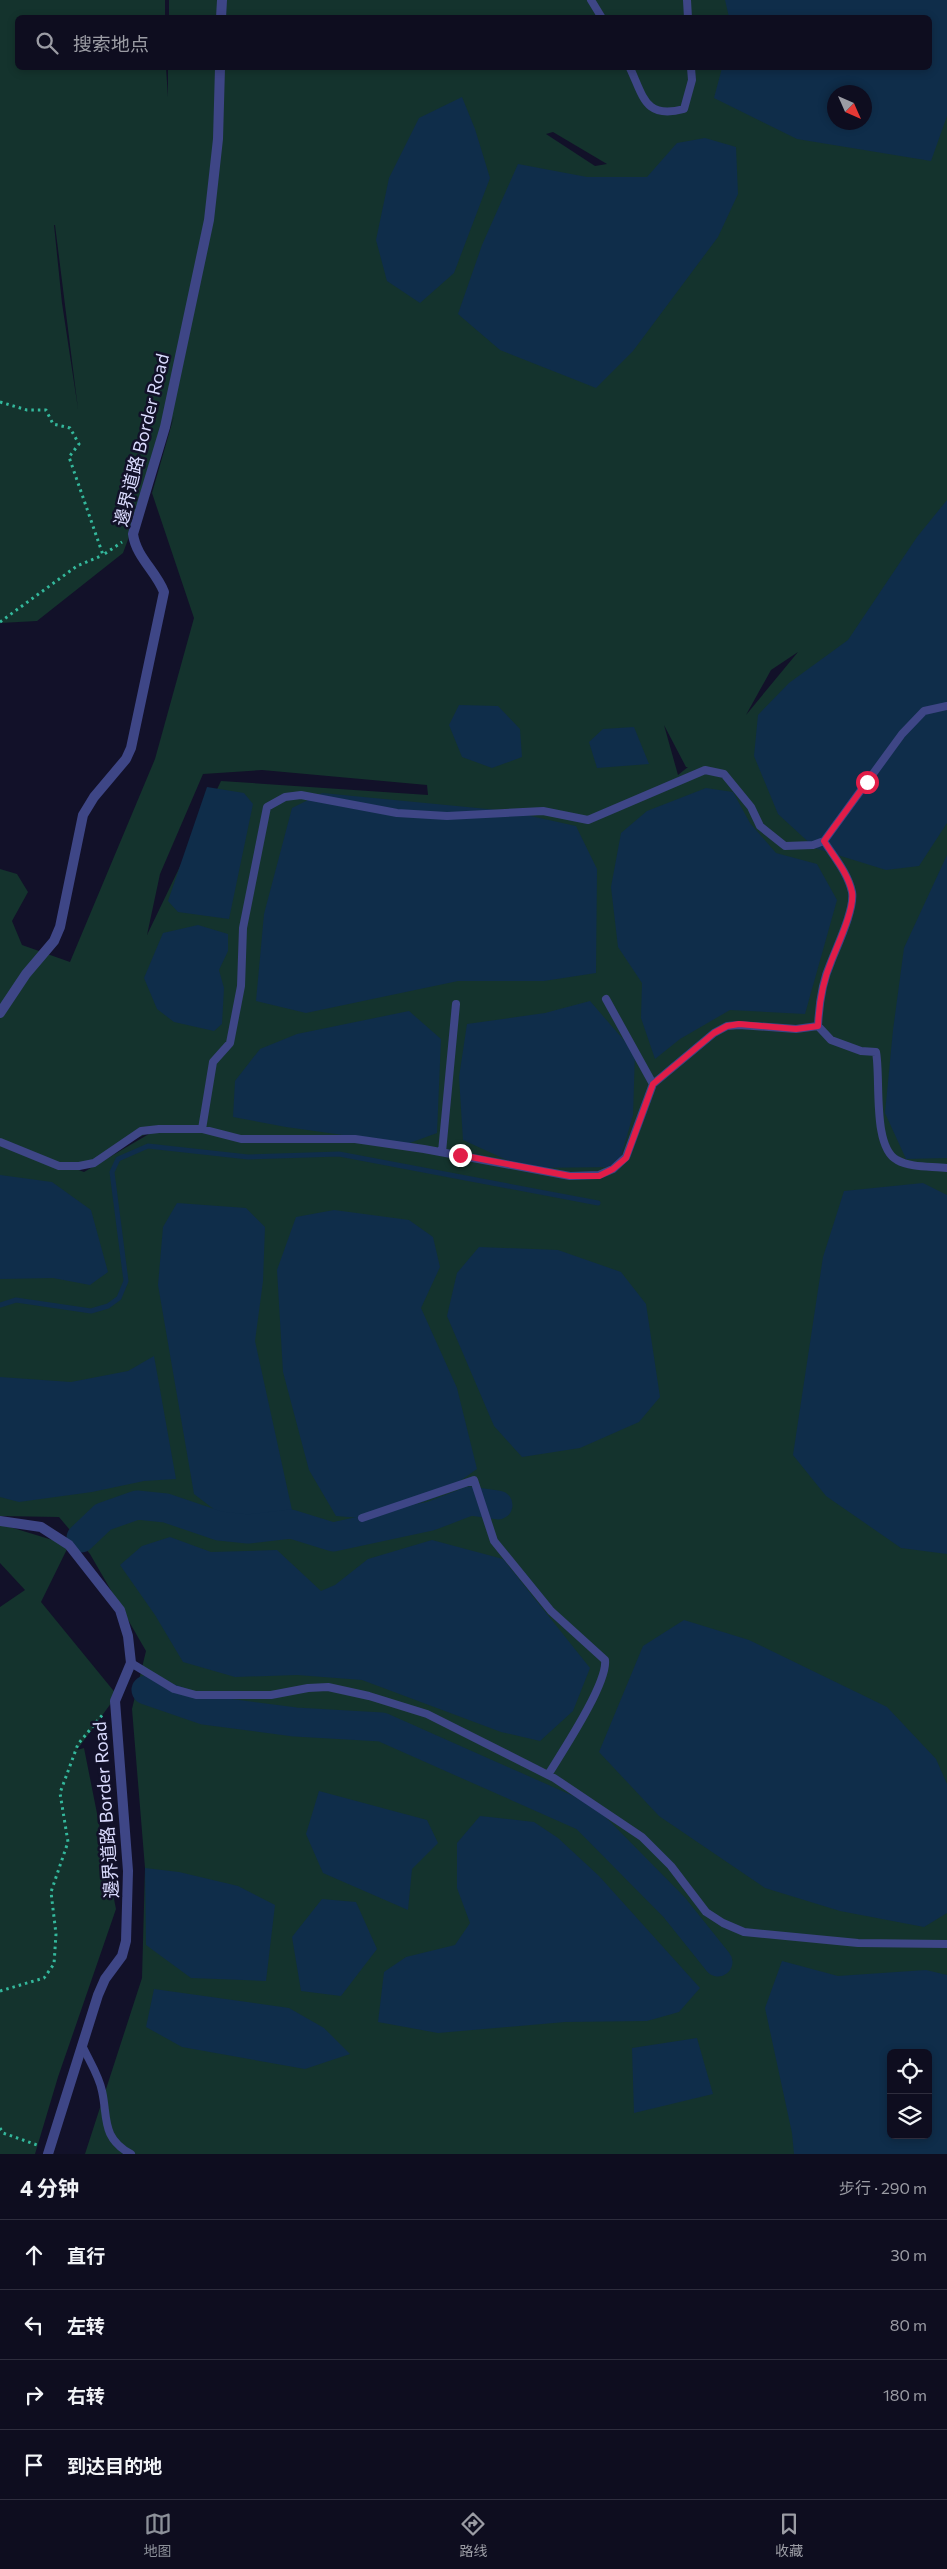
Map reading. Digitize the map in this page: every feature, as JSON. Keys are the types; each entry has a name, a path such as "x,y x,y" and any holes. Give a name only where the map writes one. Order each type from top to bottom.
{"street":[{"path":"222,0 222,15"},
{"name":"邊界道路 Border Road","path":"0,1013 26,974 54,941 60,927 83,815 94,797 126,759 131,748 164,592 160,582 141,557 134,544 133,534 165,427 209,220 218,138 220,70"},
{"name":"邊界道路 Border Road","path":"0,1521 41,1527 69,1546 120,1610 128,1636 131,1663 115,1702 128,1871 126,1941 120,1961 102,1986 49,2152"}],"lane":[{"path":"591,0 600,15"},
{"path":"687,0 688,15"},
{"path":"631,70 647,103 653,110 664,112 684,109 692,80 691,70"},
{"path":"202,1129 213,1062 230,1043 241,986 243,928 267,807 285,797 301,795 397,814 447,816 542,811 588,820 706,770 724,774 751,807 760,826 785,846 813,845 824,841 902,734 924,711 947,706"},
{"path":"824,841 847,877 852,894 842,940 823,984 818,1026 831,1040 861,1050 876,1052 879,1065 881,1129 887,1152 897,1160 910,1164 947,1168"},
{"path":"606,999 653,1084"},
{"path":"442,1152 456,1004"},
{"path":"0,1142 59,1166 79,1166 94,1163 141,1132 159,1128 202,1129 241,1139 355,1139 442,1152 570,1176 599,1176 613,1169 626,1158 653,1084 714,1033 727,1026 739,1024 796,1029 818,1026"},
{"path":"362,1518 474,1480 494,1541 551,1610 606,1660 607,1669 600,1685 548,1775"},
{"path":"131,1663 174,1689 196,1694 271,1695 308,1688 328,1687 369,1696 427,1714 548,1775 642,1838 671,1866 706,1912 744,1932 858,1943 947,1944"},
{"path":"82,2045 102,2089 105,2125 114,2138 131,2154"}],"path":[{"path":"0,402 27,410 46,410 53,424 70,428 79,444 69,457 103,555"},
{"path":"0,622 77,566 103,555 133,534"},
{"path":"0,1991 44,1978 54,1964 56,1934 51,1892 68,1842 60,1793 78,1744 115,1702"},
{"path":"0,2128 3,2133 49,2152"}],"green space":[{"path":"0,0 165,0 165,15 15,15 15,70 166,70 168,97 168,70 932,70 932,15 169,15 169,0 947,0 947,2154 85,2154 142,1978 145,1868 132,1709 146,1651 90,1554 59,1517 0,1516 0,869 17,874 28,892 12,921 22,945 70,962 155,759 194,618 152,493 174,416 123,553 37,621 0,623","holes":["553,132 607,164 595,166 546,134","55,225 78,409 62,303","798,652 746,715 771,670","664,725 686,767 688,767 678,775","262,770 427,785 428,795 221,781 147,935 160,874 203,774","154,1131 84,1172 65,1165 94,1163 116,1147"]},
{"path":"0,1524 69,1545 41,1602 117,1695 77,1750 84,1748 116,1909 58,2077 35,2154 0,2154 0,1607 25,1590 0,1563"}],"water":[{"path":"725,0 947,0 947,116 931,161 797,139 714,98 721,70 932,70 932,15 729,15"},
{"path":"462,97 475,129 490,178 454,273 420,303 387,281 376,240 389,178 419,118"},
{"path":"705,138 736,147 738,194 718,237 633,351 596,388 500,350 458,314 482,245 518,164 587,177 647,177 677,143"},
{"path":"947,500 947,823 919,866 886,870 815,848 778,814 754,756 758,715 789,683 848,640 917,537"},
{"path":"459,705 498,706 520,729 522,757 492,768 462,757 449,725"},
{"path":"634,727 649,764 597,768 589,742 603,729"},
{"path":"207,787 244,793 253,804 229,919 178,912 168,901"},
{"path":"706,788 733,792 750,823 776,853 817,864 837,900 805,1014 730,1010 680,1039 655,1059 641,1018 642,983 618,947 611,887 621,833 647,811"},
{"path":"322,793 508,811 576,826 597,869 596,973 544,981 458,981 306,1013 256,1001 264,914 292,808"},
{"path":"947,855 947,1158 906,1159 885,1113 893,1030 904,948"},
{"path":"198,925 228,934 228,951 219,970 224,988 222,1024 214,1031 174,1022 157,1009 144,978 163,933"},
{"path":"590,1001 635,1053 633,1115 618,1167 524,1168 463,1140 459,1077 467,1024 545,1013"},
{"path":"409,1011 441,1039 437,1133 407,1144 286,1127 233,1117 235,1081 260,1049 297,1034"},
{"path":"0,1175 52,1182 91,1210 108,1272 90,1285 53,1278 0,1279"},
{"path":"923,1183 947,1195 947,1554 901,1548 826,1496 793,1455 823,1257 844,1191"},
{"path":"177,1203 246,1208 265,1227 263,1281 255,1341 292,1510 228,1520 194,1494 158,1285 163,1227"},
{"path":"334,1210 409,1220 433,1237 440,1267 421,1308 457,1388 477,1469 437,1497 374,1519 336,1516 309,1470 283,1372 277,1270 296,1217"},
{"path":"479,1247 558,1250 621,1272 646,1304 660,1397 639,1422 580,1448 522,1457 494,1426 447,1316 457,1273"},
{"path":"154,1356 176,1479 144,1481 92,1492 19,1502 0,1497 0,1377 71,1382 128,1371"},
{"path":"170,1537 211,1552 277,1550 321,1591 335,1585 368,1559 432,1540 503,1559 590,1668 573,1711 540,1741 501,1732 362,1680 297,1675 235,1677 183,1662 155,1615 120,1565 142,1546"},
{"path":"684,1620 749,1640 887,1707 936,1759 947,1784 947,1913 924,1927 840,1911 765,1888 659,1816 599,1752 643,1646"},
{"path":"319,1791 427,1820 438,1843 412,1869 408,1910 323,1873 306,1834"},
{"path":"480,1816 534,1822 558,1838 599,1876 700,1988 679,2012 647,2021 565,2022 438,2033 378,2022 384,1972 406,1957 455,1945 470,1923 457,1888 457,1843"},
{"path":"145,1868 179,1872 238,1886 275,1905 266,1981 191,1978 146,1945"},
{"path":"322,1899 356,1902 377,1949 341,1996 301,1991 292,1937"},
{"path":"782,1961 838,1976 926,1970 947,1975 947,2154 794,2154 792,2133 765,2008"},
{"path":"154,1989 289,2008 324,2028 350,2054 305,2069 182,2047 146,2027"},
{"path":"697,2038 713,2094 634,2113 632,2048"}],"waterway":[{"path":"0,1305 16,1300 91,1311 108,1306 119,1298 126,1281 112,1172 118,1159 148,1146 248,1157 339,1154 598,1203"},
{"path":"81,1538 103,1517 137,1505 166,1508 219,1526 248,1529 291,1524 333,1537 431,1516 470,1501 498,1505"},
{"path":"146,1690 204,1710 295,1722 382,1727 585,1817 674,1907 718,1962"}],"route":[{"path":"460,1155 570,1176 599,1176 613,1169 626,1158 653,1084 714,1033 727,1026 739,1024 796,1029 818,1026 823,984 842,940 852,894 847,877 824,841 867,782"}]}
